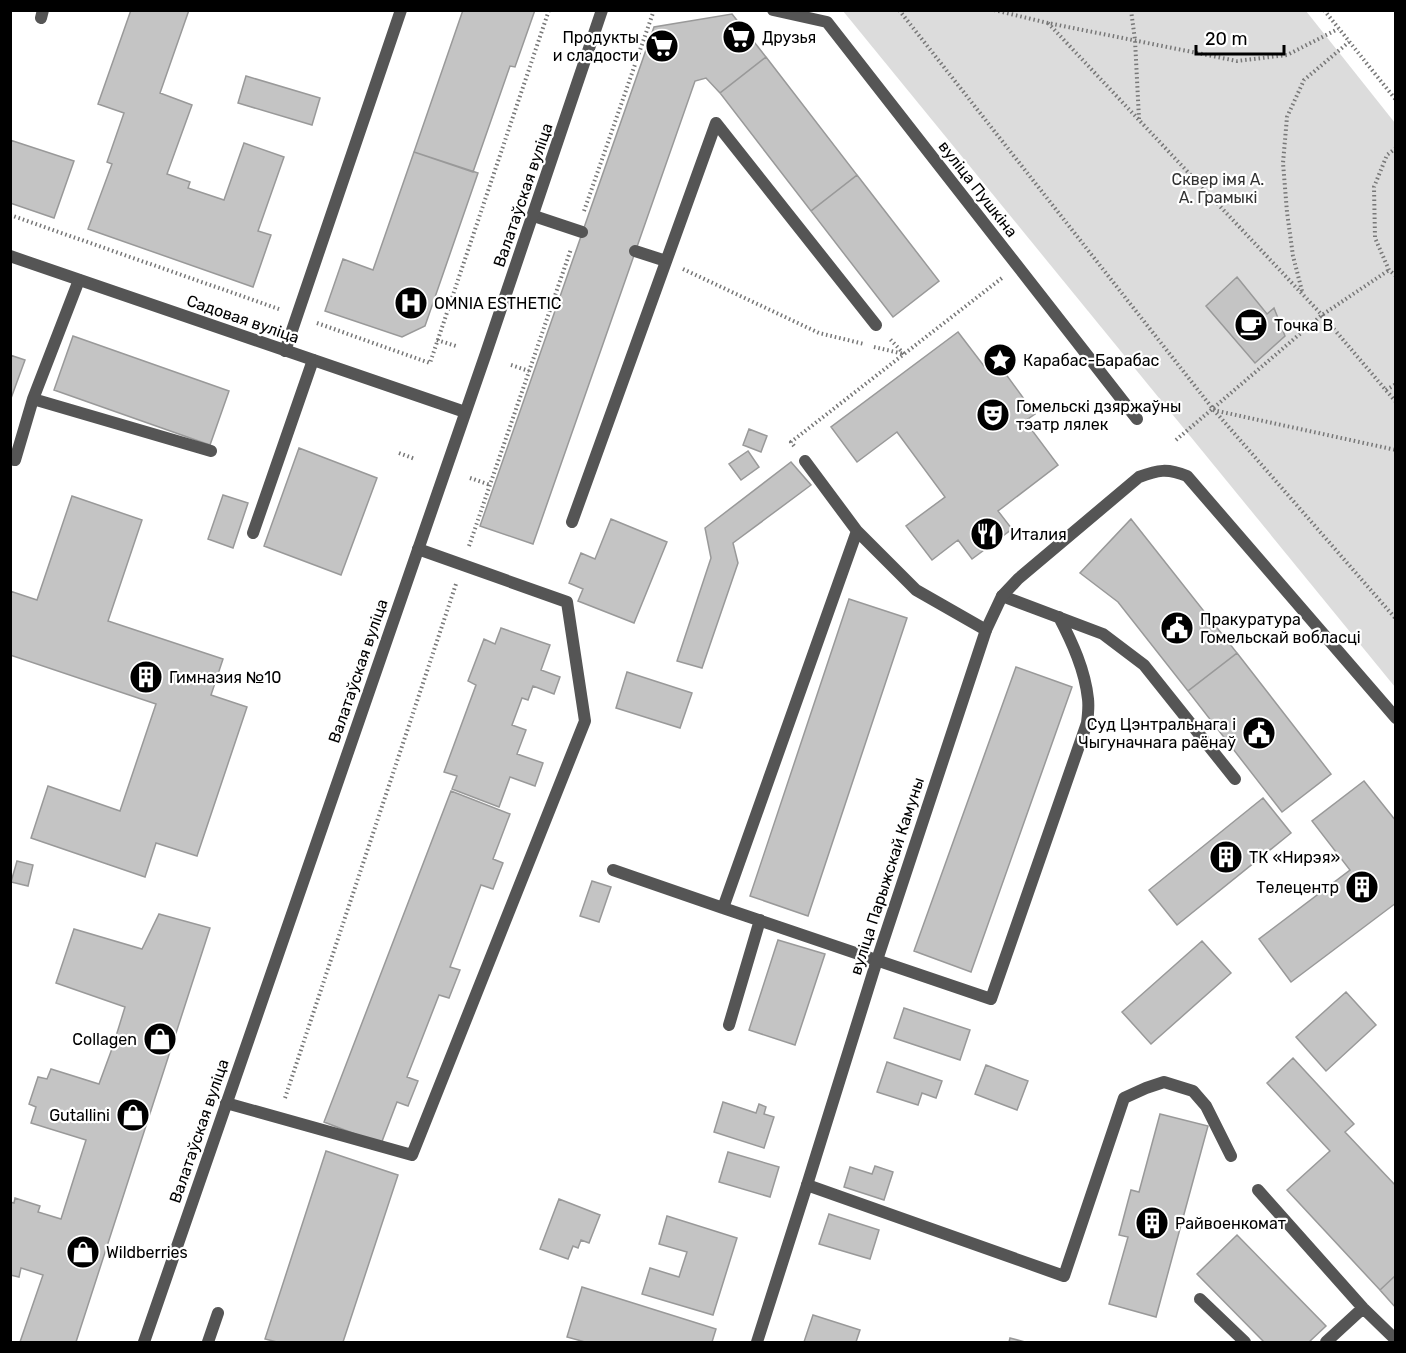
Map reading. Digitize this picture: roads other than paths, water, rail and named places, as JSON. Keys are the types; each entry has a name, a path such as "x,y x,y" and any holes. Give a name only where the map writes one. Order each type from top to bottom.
{"street":[{"path":"285,351 401,10"},
{"name":"Валатаўская вуліца","path":"144,1342 534,216 602,10"},
{"name":"вуліца Пушкіна","path":"773,10 827,22 1137,420"},
{"path":"572,522 716,123 876,325"},
{"path":"534,216 582,232"},
{"path":"635,251 666,261"},
{"name":"Садовая вуліца","path":"10,256 465,412"},
{"path":"10,459 15,460 33,399 79,280"},
{"path":"253,533 313,360"},
{"path":"33,399 211,451"},
{"path":"806,461 857,531 916,590 986,630"},
{"name":"вуліца Парыжскай Камуны","path":"757,1342 877,960 986,630 1002,596 1018,579 1139,477 1161,470 1187,476 1395,718"},
{"path":"723,908 857,531"},
{"path":"226,1103 412,1155 585,721 567,602 418,549"},
{"path":"1002,596 1103,634 1144,665 1235,779"},
{"path":"613,870 991,999 1087,723 1089,702 1086,686 1059,617"},
{"path":"729,1025 760,920"},
{"path":"807,1185 1064,1276 1124,1098 1164,1082 1193,1091 1206,1106 1231,1156"},
{"path":"1258,1190 1363,1308 1395,1340"},
{"path":"1200,1299 1245,1342"},
{"path":"1326,1342 1363,1308"},
{"path":"208,1342 218,1313"}],"place":[{"name":"Друзья","path":"739,37"},
{"name":"Продукты и сладости","path":"662,46"},
{"name":"OMNIA ESTHETIC","path":"411,303"},
{"name":"Точка В","path":"1251,325"},
{"name":"Карабас-Барабас","path":"1000,360"},
{"name":"Гомельскі дзяржаўны тэатр лялек","path":"993,415"},
{"name":"Италия","path":"987,534"},
{"name":"Пракуратура Гомельскай вобласці","path":"1177,628"},
{"name":"Гимназия №10","path":"146,677"},
{"name":"Суд Цэнтральнага і Чыгуначнага раёнаў","path":"1259,733"},
{"name":"ТК «Нирэя»","path":"1226,857"},
{"name":"Телецентр","path":"1362,887"},
{"name":"Collagen","path":"160,1039"},
{"name":"Gutallini","path":"133,1115"},
{"name":"Райвоенкомат","path":"1152,1223"},
{"name":"Wildberries","path":"83,1252"}],"park label":[{"name":"Сквер імя А. А. Грамыкі","path":"1218,188"}]}
